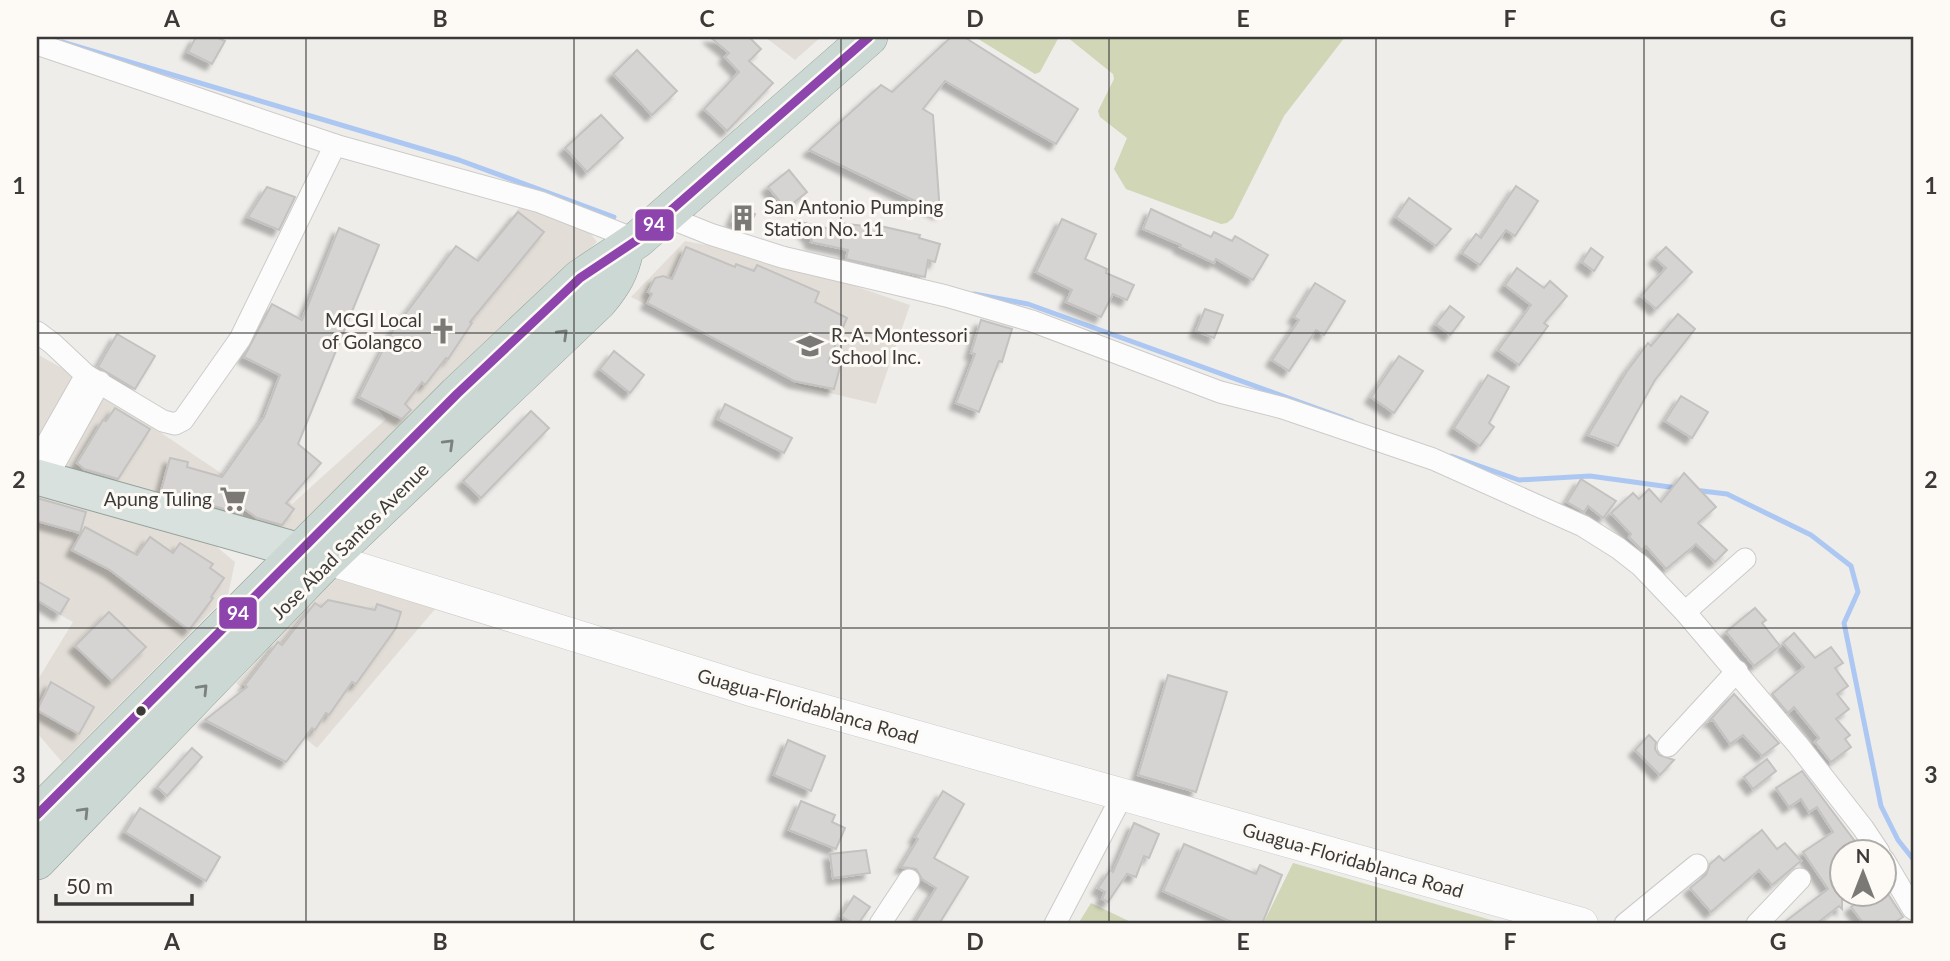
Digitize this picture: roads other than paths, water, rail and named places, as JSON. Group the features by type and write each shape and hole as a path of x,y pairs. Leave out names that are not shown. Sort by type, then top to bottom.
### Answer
{"highway":[{"name":"Jose Abad Santos Avenue","path":"37,861 314,555 350,503 457,394 570,287 665,216 869,37"},
{"name":"Jose Abad Santos Avenue","path":"37,815 188,661 314,555"}],"main road":[{"name":"Guagua-Floridablanca Road","path":"40,472 751,691 1582,924"}],"street":[{"path":"37,44 335,145 530,199 631,244"},
{"path":"37,332 93,379 163,421 174,424 183,420 240,339 335,145"},
{"path":"665,216 710,234 782,257 946,296 1032,321 1220,392 1283,408 1433,459 1583,526 1641,566 1685,611 1737,671 1869,838"},
{"path":"40,472 93,379"},
{"path":"1685,611 1745,559"},
{"path":"1668,746 1737,671"},
{"path":"1055,924 1122,796"},
{"path":"1625,924 1697,865"},
{"path":"1757,924 1800,879"},
{"path":"880,924 909,880"},
{"path":"1898,884 1913,909"}],"waterway":[{"path":"62,42 459,160 614,217"},
{"path":"974,294 1028,304 1352,421"},
{"path":"1451,456 1519,480 1590,476 1677,488"},
{"path":"1694,490 1727,494 1811,535 1851,566 1858,592 1844,623 1881,806 1898,840 1913,859"}],"place":[{"name":"San Antonio Pumping Station No. 11","path":"743,218"},
{"name":"MCGI Local of Golangco","path":"443,331"},
{"name":"R. A. Montessori School Inc.","path":"810,346"},
{"name":"Apung Tuling","path":"233,499"}]}
